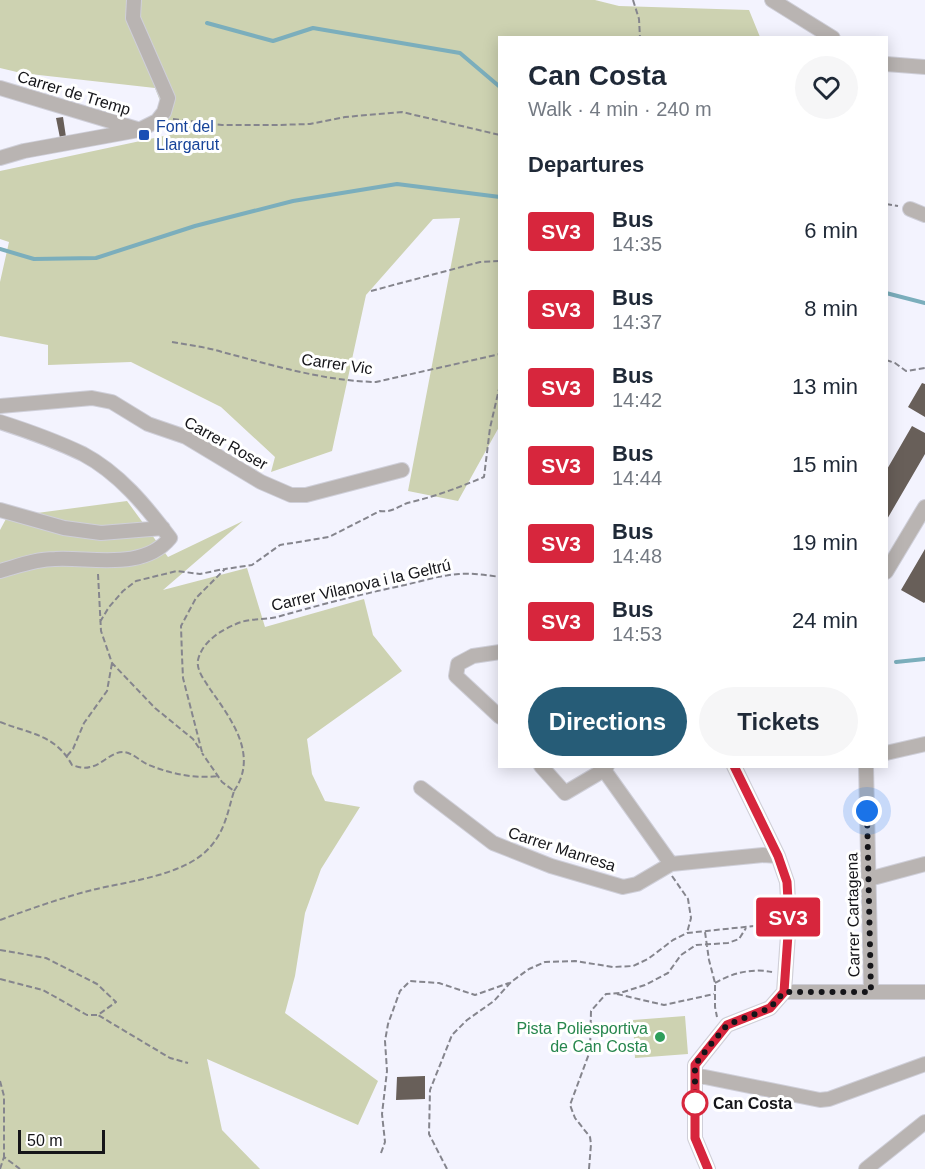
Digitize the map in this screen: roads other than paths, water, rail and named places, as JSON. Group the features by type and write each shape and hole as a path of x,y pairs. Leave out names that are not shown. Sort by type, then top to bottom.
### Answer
{"street":[{"path":"0,158 24,151 139,130 157,121 168,98 133,18 134,0"},
{"path":"772,0 830,36"},
{"path":"888,64 925,67"},
{"name":"Carrer de Tremp","path":"0,88 139,130"},
{"path":"910,208 925,216"},
{"name":"Carrer Roser","path":"0,406 92,398 112,402 148,424 186,436 261,483 291,495 306,495 402,470"},
{"path":"4,416 85,455 113,475 147,507 166,533"},
{"path":"888,569 925,507"},
{"path":"0,510 64,528 101,532 166,533"},
{"path":"0,571 41,560 97,561 144,556 162,547 166,533"},
{"path":"498,652 473,656 458,664 456,676 498,715"},
{"path":"888,753 925,744"},
{"path":"542,768 565,793 605,768 671,864"},
{"path":"708,1169 695,1138 695,1065 727,1025 770,1008 784,985 789,920 787,882 778,856 735,768"},
{"name":"Carrer Cartagena","path":"866,768 871,992"},
{"name":"Carrer Manresa","path":"421,788 493,843 551,866 622,887 637,884 671,864 763,855 778,856"},
{"path":"869,879 925,864"},
{"path":"784,985 871,992 925,992"},
{"path":"696,1075 820,1100 829,1099 925,1064"},
{"path":"866,1169 925,1122"}],"waterway":[{"path":"207,23 273,41 313,28 460,53 498,85"},
{"path":"0,249 34,259 96,258 195,226 293,201 397,184 498,197"},
{"path":"888,294 925,303"},
{"path":"896,662 925,659"}],"place":[{"name":"Font del Llargarut","path":"144,135"},
{"name":"Pista Poliesportiva de Can Costa","path":"660,1037"},
{"name":"Can Costa","path":"695,1103"}]}
